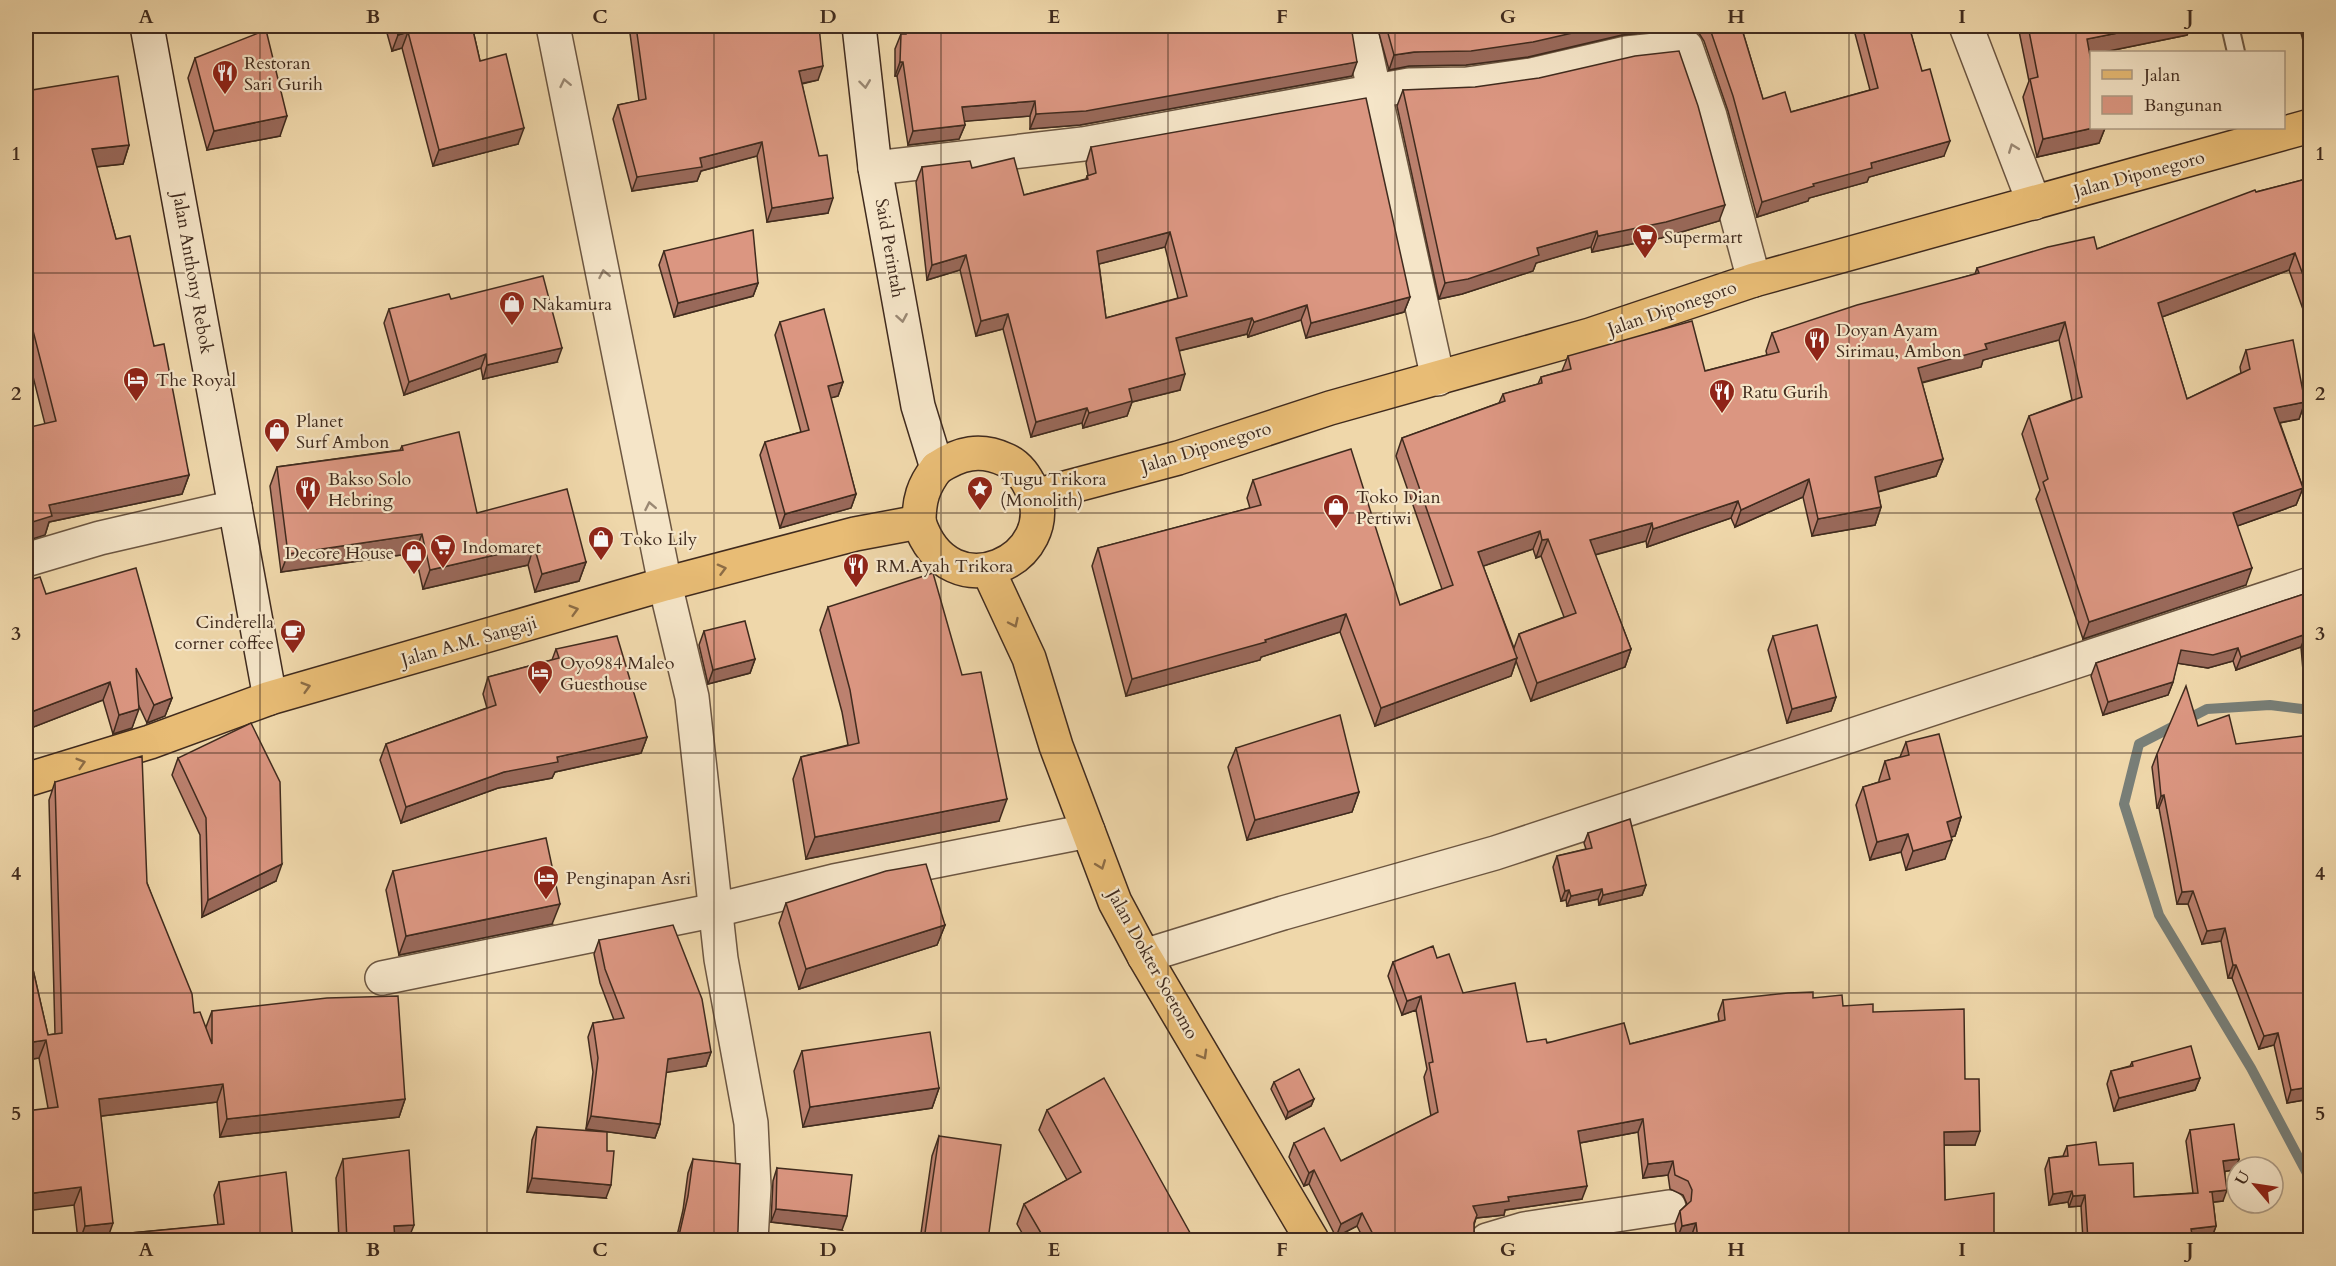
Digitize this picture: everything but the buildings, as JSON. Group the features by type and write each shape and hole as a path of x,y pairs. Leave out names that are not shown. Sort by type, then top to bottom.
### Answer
{"main road":[{"name":"Jalan Diponegoro","path":"1035,496 1178,458 1330,408 1590,336 1754,280 2034,203 2254,135 2310,126"},
{"path":"974,452 994,454 1013,463 1027,478 1035,496 1037,517 1031,537 1021,552 1006,564 988,570 969,571 951,566 936,555 925,540 919,522 919,503 925,484 937,468 954,457 974,452"},
{"name":"Jalan A.M. Sangaji","path":"26,780 150,742 270,698 665,584 855,534 919,522"},
{"name":"Jalan Dokter Soetomo","path":"988,570 1029,658 1056,746 1115,902 1144,956 1312,1240"}],"street":[{"name":"Jalan Anthony Rebok","path":"147,26 270,698"},
{"path":"553,26 665,584 692,697 721,959 751,1123 754,1187 751,1240"},
{"name":"Said Perintah","path":"859,26 875,168 918,406 937,468"},
{"path":"1359,26 1438,379"},
{"path":"1966,26 2034,203"},
{"path":"875,168 1083,144 1409,85 1467,84 1496,80 1626,53 1683,36 1710,116 1754,280"},
{"path":"26,560 100,538 235,507"},
{"path":"1144,956 1283,913 1495,853 2310,584"},
{"path":"382,978 716,910 834,881 1088,831"},
{"path":"1487,1240 1524,1229 1669,1207"}],"lane":[{"path":"2230,26 2236,51"}],"waterway":[{"path":"2310,710 2270,705 2207,709 2139,744 2124,804 2159,915 2251,1068 2310,1179"}],"place":[{"name":"Restoran Sari Gurih","path":"225,96"},
{"name":"Supermart","path":"1645,260"},
{"name":"Nakamura","path":"512,327"},
{"name":"Doyan Ayam Sirimau, Ambon","path":"1817,363"},
{"name":"The Royal","path":"136,403"},
{"name":"Ratu Gurih","path":"1722,415"},
{"name":"Planet Surf Ambon","path":"277,454"},
{"name":"Bakso Solo Hebring","path":"308,512"},
{"name":"Tugu Trikora (Monolith)","path":"980,512"},
{"name":"Toko Dian Pertiwi","path":"1336,530"},
{"name":"Toko Lily","path":"601,562"},
{"name":"Indomaret","path":"443,570"},
{"name":"Decore House","path":"414,576"},
{"name":"RM.Ayah Trikora","path":"856,589"},
{"name":"Cinderella corner coffee","path":"293,655"},
{"name":"Oyo984 Maleo Guesthouse","path":"540,696"},
{"name":"Penginapan Asri","path":"546,901"}]}
